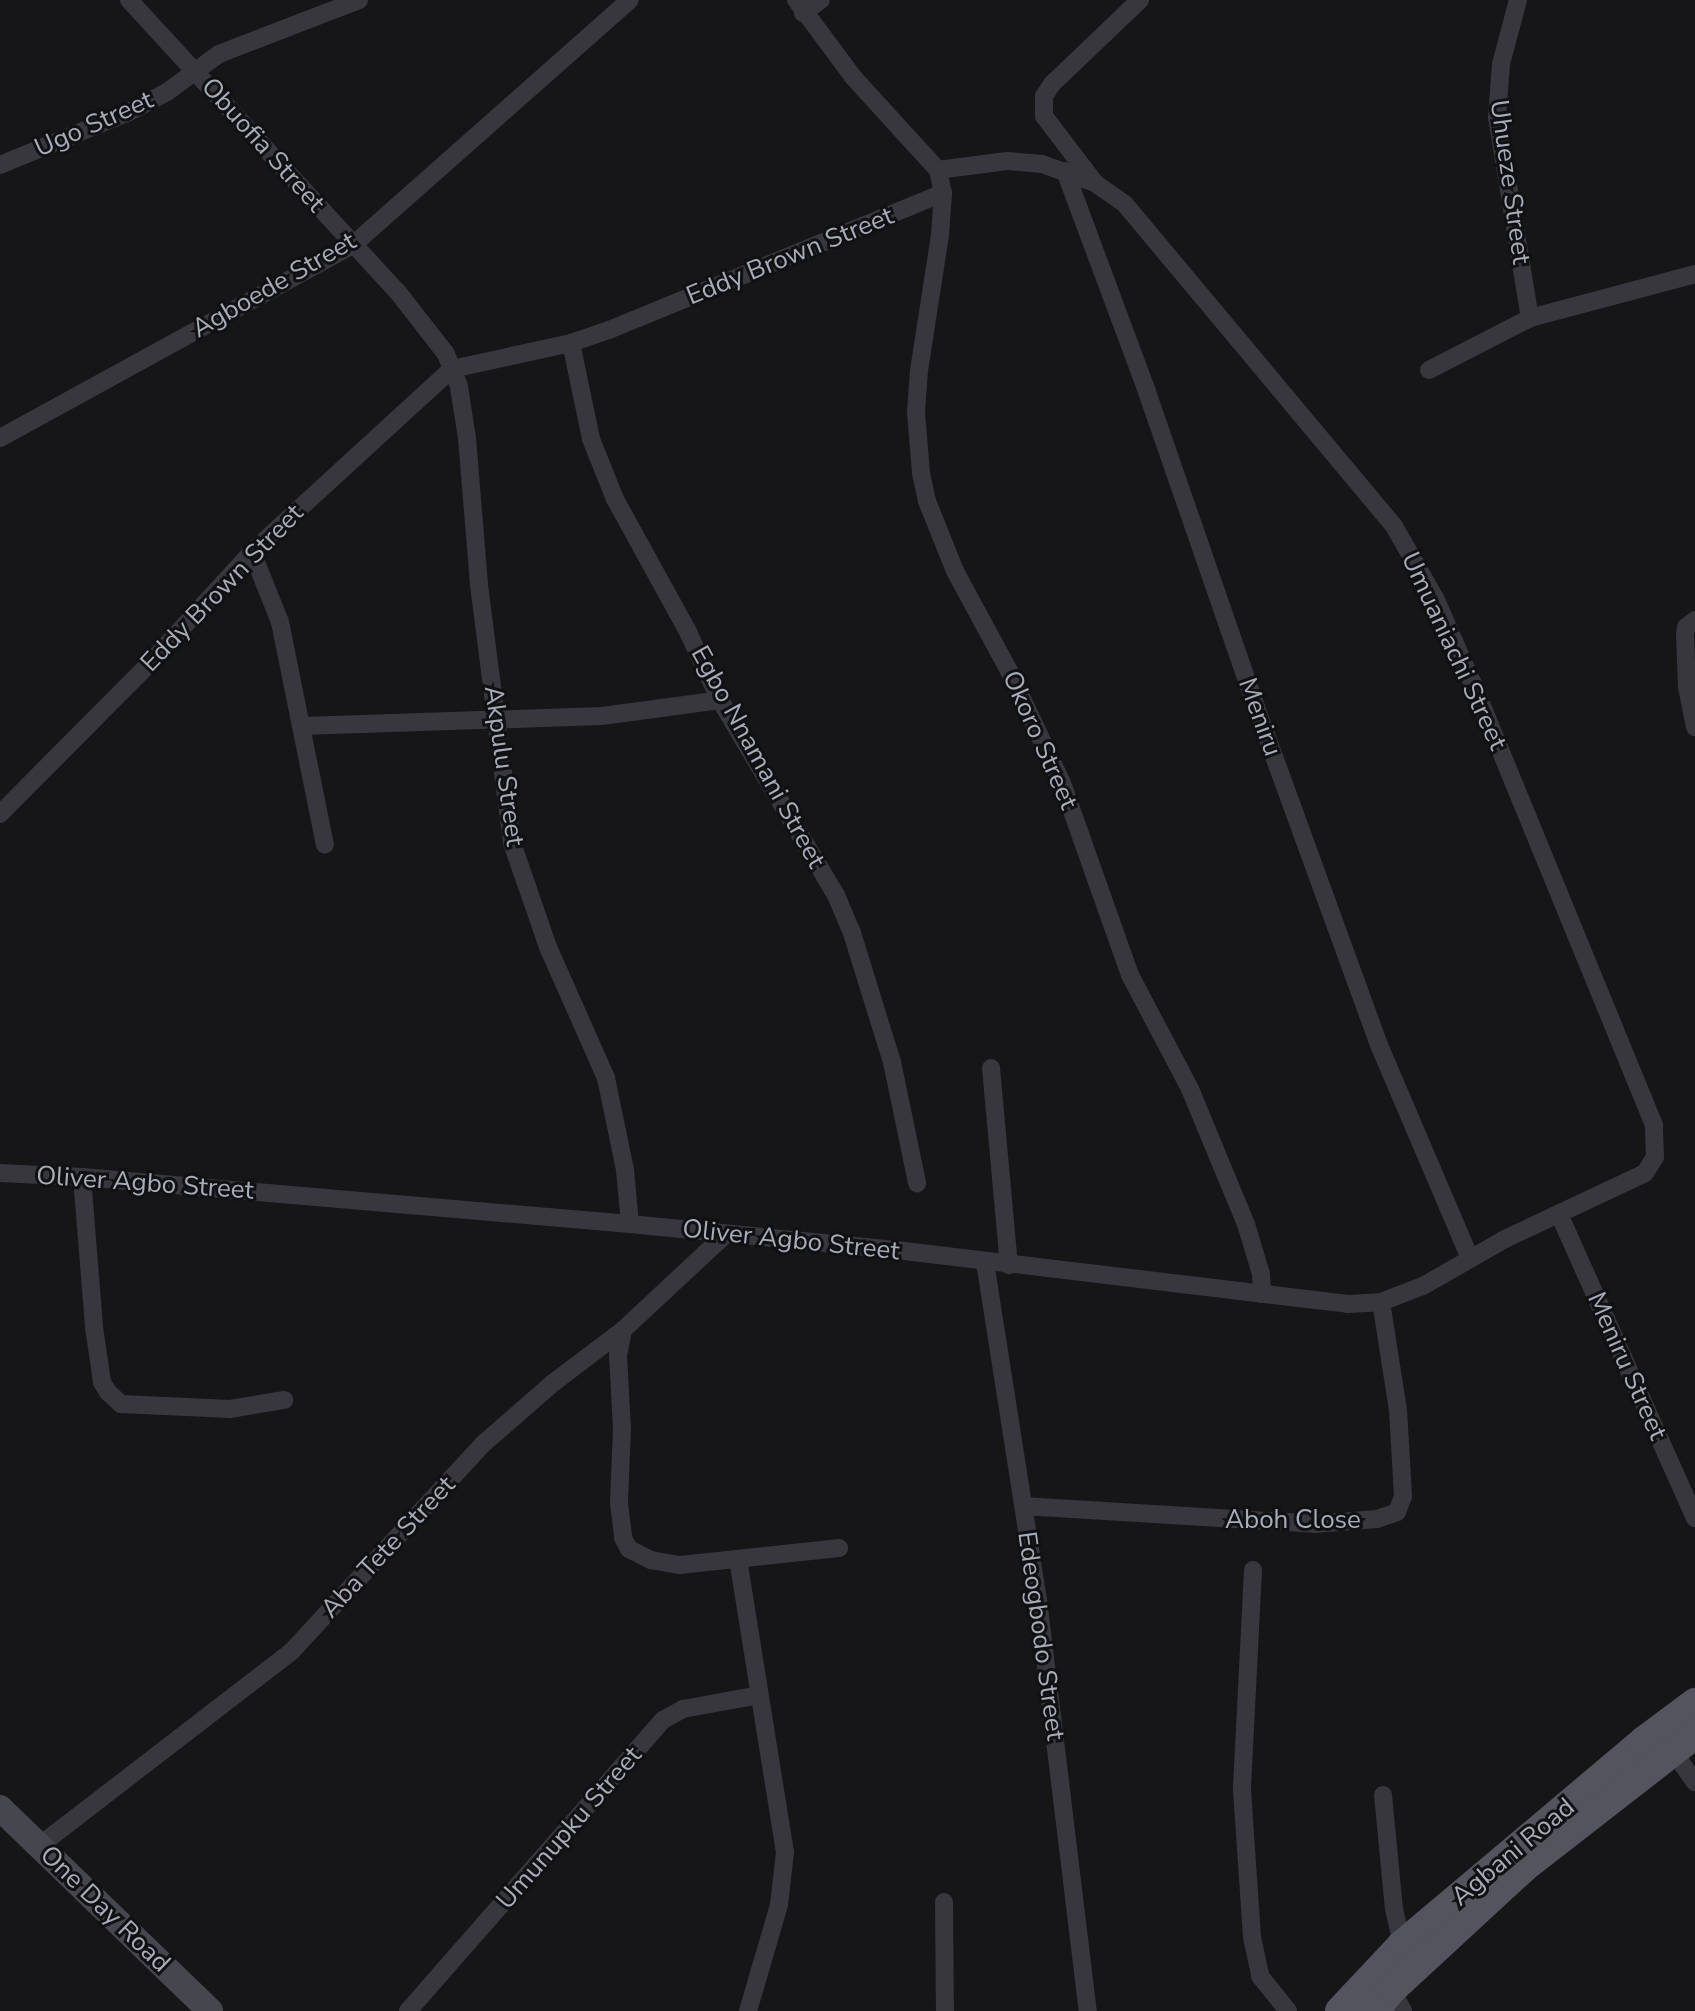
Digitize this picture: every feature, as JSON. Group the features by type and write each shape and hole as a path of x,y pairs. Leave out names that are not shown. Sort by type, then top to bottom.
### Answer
{"main road":[{"name":"Agbani Road","path":"1340,2011 1402,1945 1644,1741 1695,1703"},
{"name":"Agbani Road","path":"1389,2004 1523,1868 1684,1743"},
{"name":"One Day Road","path":"0,1808 210,2011"}],"street":[{"name":"Obuofia Street","path":"129,0 429,328 452,369"},
{"name":"Ugo Street","path":"0,165 129,112 167,92 194,69 219,54 359,0"},
{"name":"Agboede Street","path":"0,438 354,244 630,0"},
{"path":"821,0 800,7 854,78 938,170"},
{"path":"1095,183 1044,116 1044,96 1140,0"},
{"name":"Uhueze Street","path":"1518,0 1501,64 1497,117 1530,318"},
{"name":"Umuaniachi Street","path":"938,170 1007,161 1042,164 1095,183 1125,204 1369,494 1414,556 1436,600 1654,1125 1655,1157 1645,1173 1559,1214"},
{"name":"Okoro Street","path":"938,170 943,193 916,412 921,473 927,501 955,571 1009,671 1062,783 1140,1000 1190,1089 1246,1224 1261,1274 1262,1294"},
{"name":"Meniru","path":"1065,171 1147,392 1264,729 1379,1045 1470,1258"},
{"name":"Eddy Brown Street","path":"0,814 148,665 252,552 452,369 571,343 943,193"},
{"path":"1429,370 1530,318 1695,274"},
{"name":"Egbo Nnamani Street","path":"571,343 584,414 605,475 688,632 720,700 836,895 852,933 892,1062 917,1183"},
{"name":"Akpulu Street","path":"452,369 459,387 467,438 479,585 512,843 548,947 606,1078 624,1159 630,1224"},
{"path":"252,552 280,622 325,845"},
{"path":"1695,620 1686,627 1685,634 1687,687 1695,727"},
{"path":"302,726 602,716 720,700"},
{"path":"991,1068 1009,1265"},
{"name":"Oliver Agbo Street","path":"0,1173 82,1177 630,1224 1348,1304 1381,1302 1423,1286 1470,1258 1559,1214"},
{"path":"82,1177 94,1327 102,1382 108,1392 121,1404 230,1409 284,1400"},
{"name":"Meniru Street","path":"1559,1214 1695,1518"},
{"name":"Aba Tete Street","path":"39,1846 292,1651 483,1444 553,1383 623,1330 726,1234"},
{"name":"Edeogbodo Street","path":"985,1262 1038,1600 1088,2011"},
{"name":"Aboh Close","path":"1023,1506 1279,1523 1361,1521 1394,1514 1403,1496 1401,1458 1398,1410 1381,1302"},
{"path":"623,1330 618,1355 622,1428 618,1492 623,1538 629,1549 651,1560 680,1565 839,1548"},
{"path":"738,1559 785,1852 779,1905 748,2011"},
{"path":"1253,1570 1242,1790 1252,1937 1260,1976 1288,2011"},
{"name":"Umunupku Street","path":"408,2011 663,1720 683,1709 759,1695"},
{"path":"1684,1743 1695,1782"},
{"path":"1383,1795 1394,1909 1402,1945"},
{"path":"944,1902 945,2011"}]}
